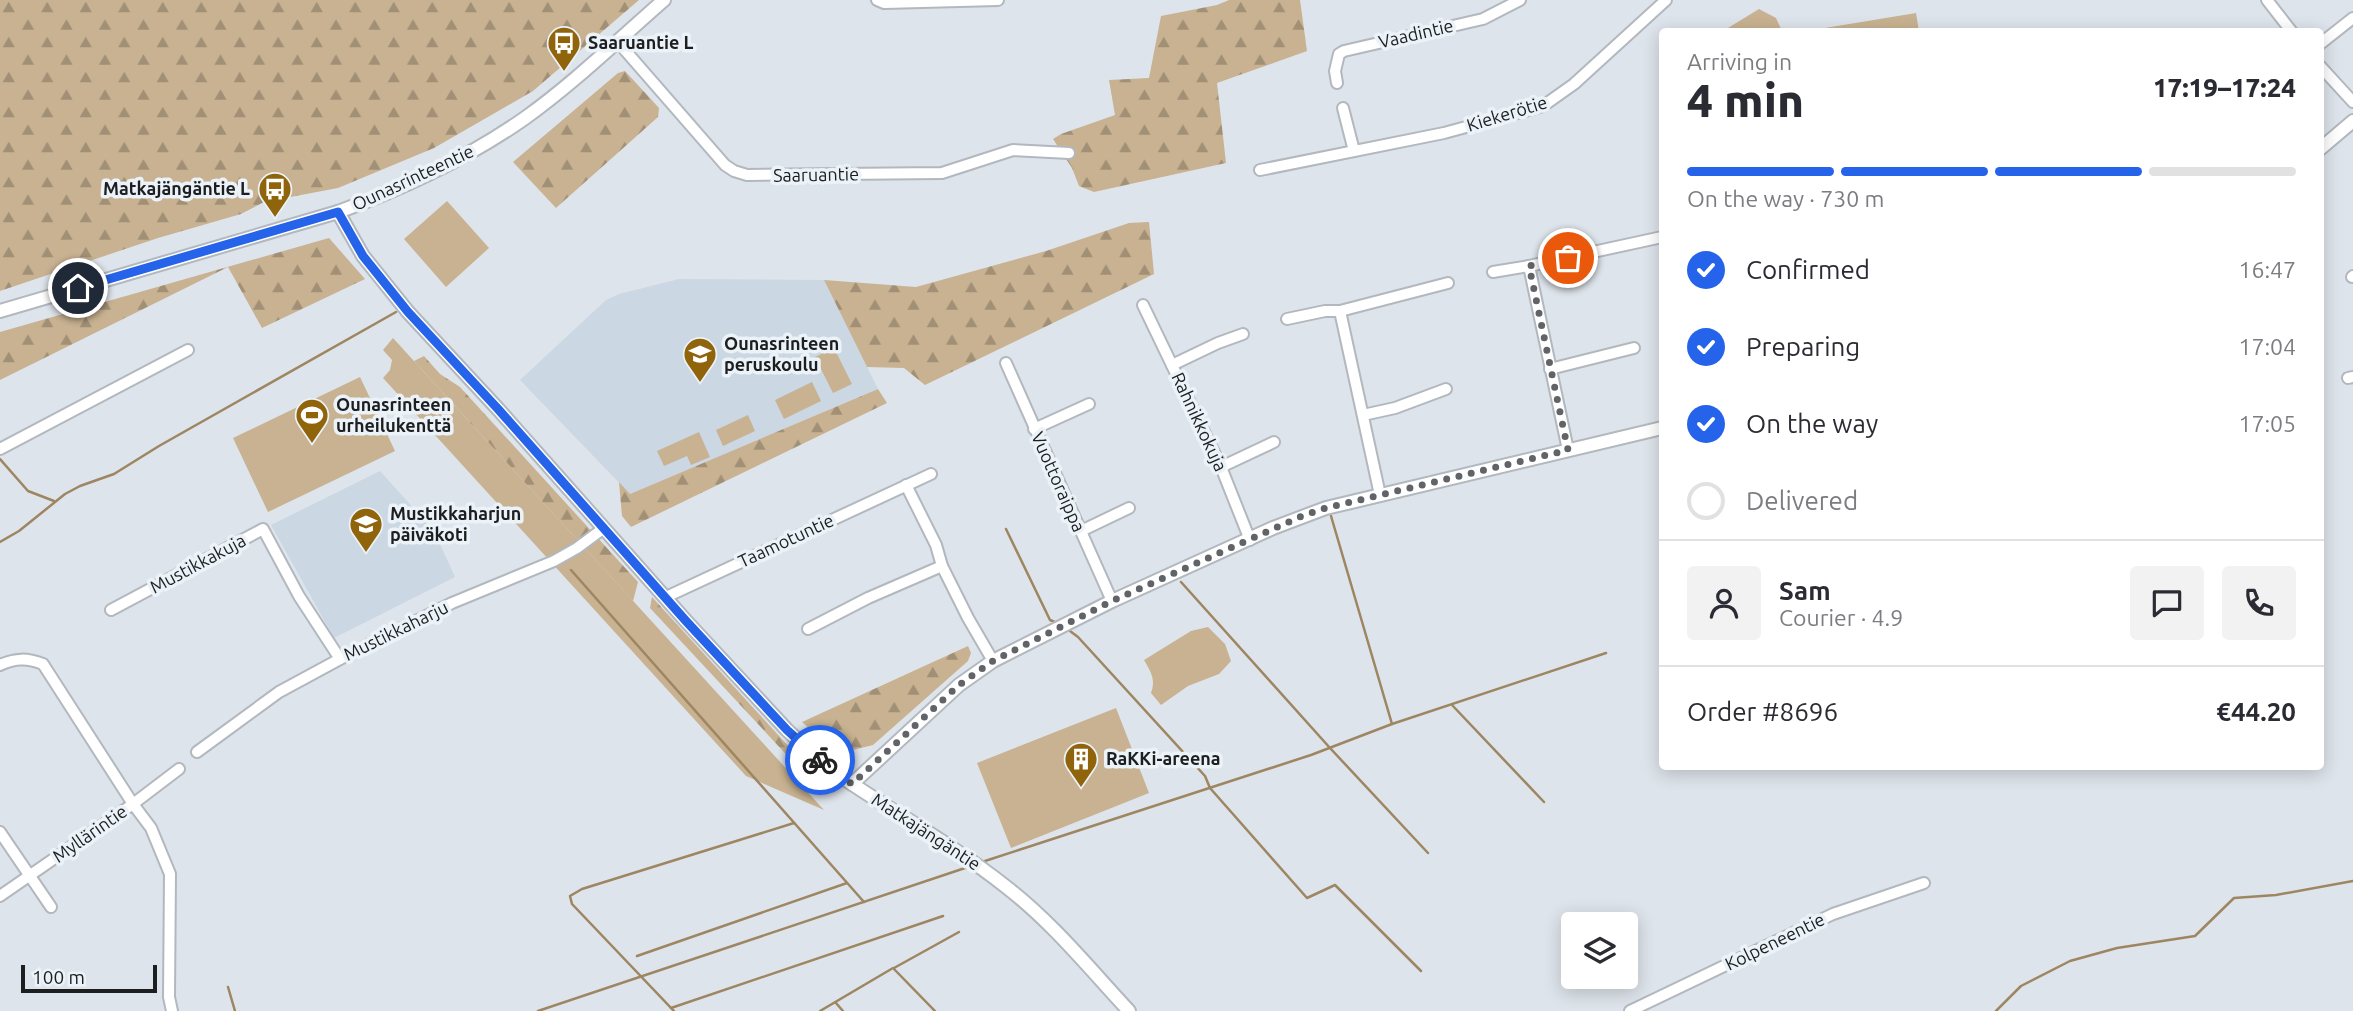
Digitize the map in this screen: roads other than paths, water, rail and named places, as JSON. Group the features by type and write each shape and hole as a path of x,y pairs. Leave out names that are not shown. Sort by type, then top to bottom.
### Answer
{"street":[{"name":"Ounasrinteentie","path":"0,311 338,212 416,180 503,133 554,96 664,0"},
{"path":"877,0 884,3 998,0"},
{"name":"Vaadintie","path":"1337,83 1336,62 1339,54 1344,51 1483,19 1520,0"},
{"name":"Kiekerötie","path":"1261,170 1444,133 1543,106 1574,84 1666,0"},
{"path":"2267,0 2289,28"},
{"path":"2324,41 2353,19"},
{"name":"Saaruantie","path":"617,41 725,165 747,175 942,173 1013,150 1069,153"},
{"path":"2324,70 2353,102"},
{"path":"1343,108 1354,151"},
{"path":"2324,146 2353,121"},
{"name":"Matkajängäntie","path":"338,212 363,256 408,312 787,730 817,758 852,784 975,863 1007,887 1051,925 1129,1011"},
{"path":"1493,272 1659,238"},
{"path":"1529,266 1568,450"},
{"path":"1287,319 1325,311 1340,311 1448,283"},
{"name":"Rahnikkokuja","path":"1143,305 1221,467 1250,540"},
{"path":"1340,311 1380,495"},
{"path":"1172,365 1243,334"},
{"path":"1550,369 1634,348"},
{"path":"0,449 188,350"},
{"name":"Vuottoraippa","path":"1006,363 1112,601"},
{"path":"1363,415 1395,408 1446,389"},
{"path":"1034,429 1089,404"},
{"path":"852,784 959,685 993,661 1112,601 1250,540 1314,512 1659,429"},
{"path":"1221,467 1274,442"},
{"name":"Taamotuntie","path":"666,597 931,474"},
{"path":"906,485 936,545 942,566 993,661"},
{"path":"1081,531 1129,508"},
{"name":"Mustikkaharju","path":"197,752 279,692 452,603 554,561 604,528"},
{"name":"Mustikkakuja","path":"111,610 263,529 299,596 340,659"},
{"path":"808,629 868,598 942,566"},
{"path":"0,665 13,659 43,664 151,828 170,874 169,997 172,1011"},
{"name":"Myllärintie","path":"0,896 179,769"},
{"path":"0,832 51,907"},
{"name":"Kolpeneentie","path":"1630,1011 1833,914 1924,883"}],"waterway":[{"path":"0,542 19,531 65,494 114,474 396,312"},
{"path":"0,459 28,491 54,501"},
{"path":"1331,516 1392,724"},
{"path":"1006,529 1050,620 1057,623"},
{"path":"571,570 864,902"},
{"path":"1181,582 1428,853"},
{"path":"1066,628 1078,637 1205,776 1210,788 1307,898 1335,885 1421,971"},
{"path":"985,861 1311,755 1392,724 1606,653"},
{"path":"1452,705 1544,802"},
{"path":"674,1011 572,904 570,896 582,889 794,823"},
{"path":"538,1011 971,866"},
{"path":"1996,1011 2021,986 2070,961 2117,948 2195,936 2234,898 2276,895 2353,881"},
{"path":"637,956 847,883"},
{"path":"671,1008 943,916"},
{"path":"894,968 959,932"},
{"path":"820,1011 893,968 935,1011"},
{"path":"228,987 235,1011"},
{"path":"836,1003 843,1011"}],"place":[{"name":"Saaruantie L","path":"564,73"},
{"name":"Matkajängäntie L","path":"275,219"},
{"name":"Ounasrinteen peruskoulu","path":"700,384"},
{"name":"Ounasrinteen urheilukenttä","path":"312,445"},
{"name":"Mustikkaharjun päiväkoti","path":"366,554"},
{"name":"RaKKi-areena","path":"1081,789"}]}
